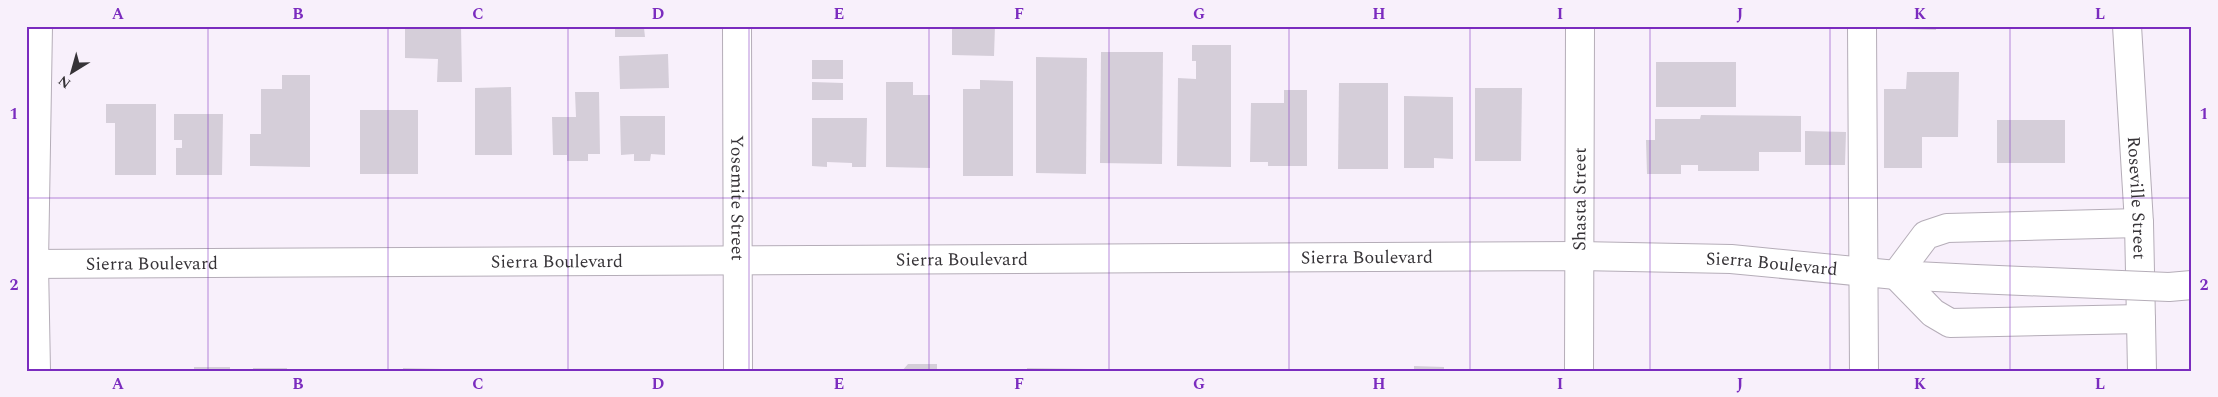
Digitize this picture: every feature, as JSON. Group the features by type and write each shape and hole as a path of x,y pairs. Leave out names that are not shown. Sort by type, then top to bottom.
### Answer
{"street":[{"path":"36,371 30,264 38,26"},
{"name":"Yosemite Street","path":"737,26 738,371"},
{"name":"Shasta Street","path":"1579,371 1580,26"},
{"path":"1862,26 1864,371"},
{"name":"Roseville Street","path":"2127,26 2139,223 2142,371"},
{"path":"2139,223 1947,228 1926,235 1896,275 1933,313 1950,323 2141,319"},
{"name":"Sierra Boulevard","path":"30,264 1579,256 1731,259 1896,275 2170,287 2192,286"}],"building":[{"path":"405,26 461,26 462,82 437,82 438,59 405,58"},
{"path":"615,26 656,26 656,28 644,28 645,37 615,37"},
{"path":"952,26 995,26 994,56 952,55"},
{"path":"1905,26 1936,26 1936,30 1905,29"},
{"path":"1192,45 1231,45 1231,167 1177,166 1178,78 1196,79 1196,61 1192,61"},
{"path":"1101,52 1163,52 1162,164 1100,163"},
{"path":"668,54 669,88 620,89 619,56"},
{"path":"1036,57 1087,58 1086,174 1036,173"},
{"path":"812,60 843,60 843,79 812,79"},
{"path":"1656,62 1736,62 1736,107 1656,107"},
{"path":"1907,72 1959,72 1958,137 1922,137 1922,168 1884,168 1884,89 1906,89"},
{"path":"282,75 310,75 310,167 250,166 250,134 261,134 261,89 282,89"},
{"path":"980,80 1013,81 1013,176 963,176 963,89 980,89"},
{"path":"812,82 843,83 843,100 812,100"},
{"path":"886,82 913,82 913,95 930,95 930,168 886,167"},
{"path":"1339,83 1388,83 1388,169 1338,169"},
{"path":"511,87 512,155 475,155 475,88"},
{"path":"1475,88 1522,88 1521,161 1475,161"},
{"path":"1284,90 1307,90 1307,166 1268,166 1268,162 1250,162 1251,103 1284,103"},
{"path":"575,92 599,92 600,154 588,154 588,161 567,161 567,155 553,155 552,117 576,117"},
{"path":"1404,96 1453,97 1453,159 1434,158 1434,168 1404,168"},
{"path":"106,104 156,104 156,175 115,175 115,123 106,123"},
{"path":"360,110 418,110 418,174 360,174"},
{"path":"174,114 223,114 222,175 176,175 176,148 182,148 182,140 174,140"},
{"path":"1701,115 1801,116 1801,152 1759,152 1759,171 1698,171 1698,165 1681,165 1681,174 1647,174 1646,140 1655,140 1655,119 1700,119"},
{"path":"620,116 665,116 665,155 651,154 650,161 634,161 634,154 621,155"},
{"path":"812,118 867,118 866,167 852,167 852,163 827,162 827,167 812,166"},
{"path":"1997,120 2065,120 2065,163 1997,163"},
{"path":"1805,131 1846,132 1845,165 1805,165"},
{"path":"908,364 937,364 937,371 902,371"},
{"path":"1414,366 1444,367 1444,371 1414,371"},
{"path":"194,367 230,367 230,371 194,371"},
{"path":"253,368 287,368 287,371 253,371"},
{"path":"403,368 443,369 443,371 403,371"},
{"path":"1027,368 1088,369 1088,371 1027,371"}]}
